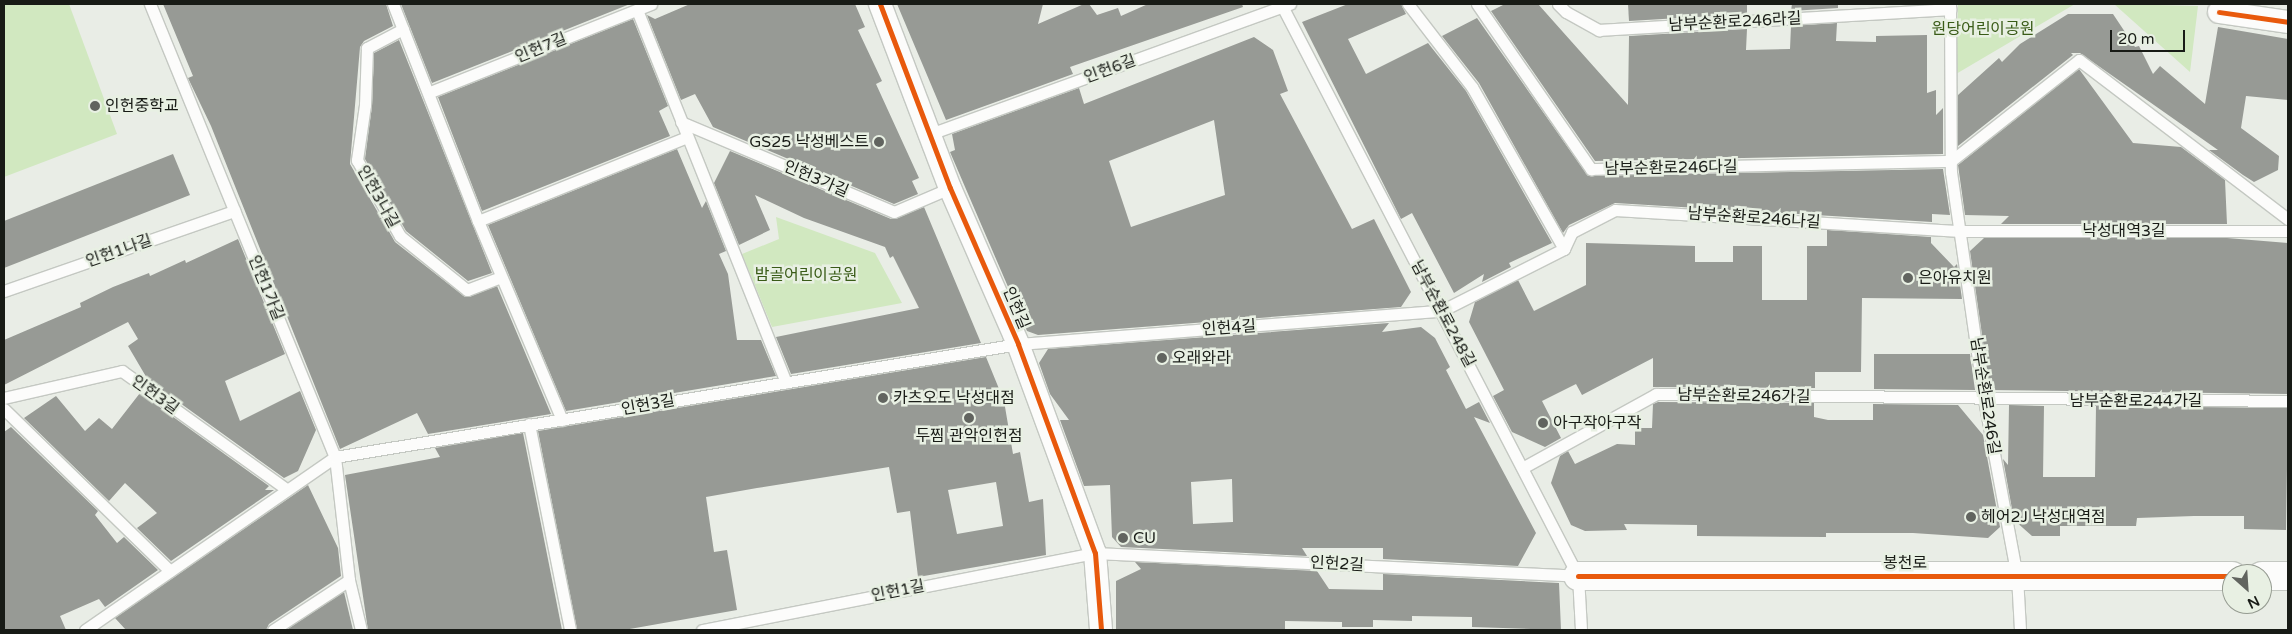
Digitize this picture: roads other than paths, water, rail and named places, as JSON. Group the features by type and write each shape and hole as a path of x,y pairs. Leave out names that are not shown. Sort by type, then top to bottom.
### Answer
{"street":[{"name":"인헌길","path":"880,4 950,188 1018,344 1095,553 1101,630"},
{"path":"2220,12 2288,22"},
{"name":"봉천로","path":"1578,576 2222,576"},
{"path":"2272,576 2288,576"}],"lane":[{"name":"인헌1가길","path":"150,4 335,457 349,580 361,630"},
{"path":"393,4 430,92 478,221 562,420"},
{"name":"인헌7길","path":"430,92 651,4"},
{"path":"1408,4 1472,87 1564,249"},
{"name":"남부순환로246다길","path":"1477,4 1591,170 1951,161"},
{"name":"남부순환로246라길","path":"1558,4 1566,12 1599,30 1950,6"},
{"name":"인헌6길","path":"930,134 1285,5"},
{"name":"남부순환로248길","path":"1285,5 1441,311 1524,467 1578,576 1580,630"},
{"name":"남부순환로246길","path":"1950,6 1951,161 1984,400 2017,576 2020,630"},
{"path":"637,10 786,382"},
{"name":"인헌3나길","path":"403,29 367,48 365,105 357,160 400,236 467,290 501,277"},
{"path":"1951,161 2078,60 2288,219"},
{"name":"인헌3가길","path":"681,122 894,212 950,188"},
{"path":"478,221 687,137"},
{"name":"남부순환로246나길","path":"1441,311 1564,249 1572,232 1615,210 1960,232"},
{"name":"인헌1나길","path":"4,291 234,211"},
{"name":"낙성대역3길","path":"1960,232 2288,231"},
{"name":"인헌4길","path":"1018,344 1441,311"},
{"name":"인헌3길","path":"85,630 286,489 335,457 1018,344"},
{"name":"인헌3길","path":"4,398 122,371 286,489"},
{"name":"남부순환로246가길","path":"1524,467 1656,394 1984,400"},
{"name":"남부순환로244가길","path":"1984,400 2288,402"},
{"path":"4,409 170,571"},
{"path":"529,424 570,630"},
{"name":"인헌2길","path":"1095,553 1578,576"},
{"name":"인헌1길","path":"702,630 1095,553"},
{"path":"273,630 349,580"}],"place":[{"name":"인헌중학교","path":"95,106"},
{"name":"GS25 낙성베스트","path":"879,142"},
{"name":"은아유치원","path":"1908,278"},
{"name":"오래와라","path":"1162,358"},
{"name":"카츠오도 낙성대점","path":"883,398"},
{"name":"두찜 관악인헌점","path":"969,418"},
{"name":"아구작아구작","path":"1543,423"},
{"name":"헤어2J 낙성대역점","path":"1971,517"},
{"name":"CU","path":"1123,538"}],"park label":[{"name":"원당어린이공원","path":"1983,29"},
{"name":"밤골어린이공원","path":"806,275"}]}
